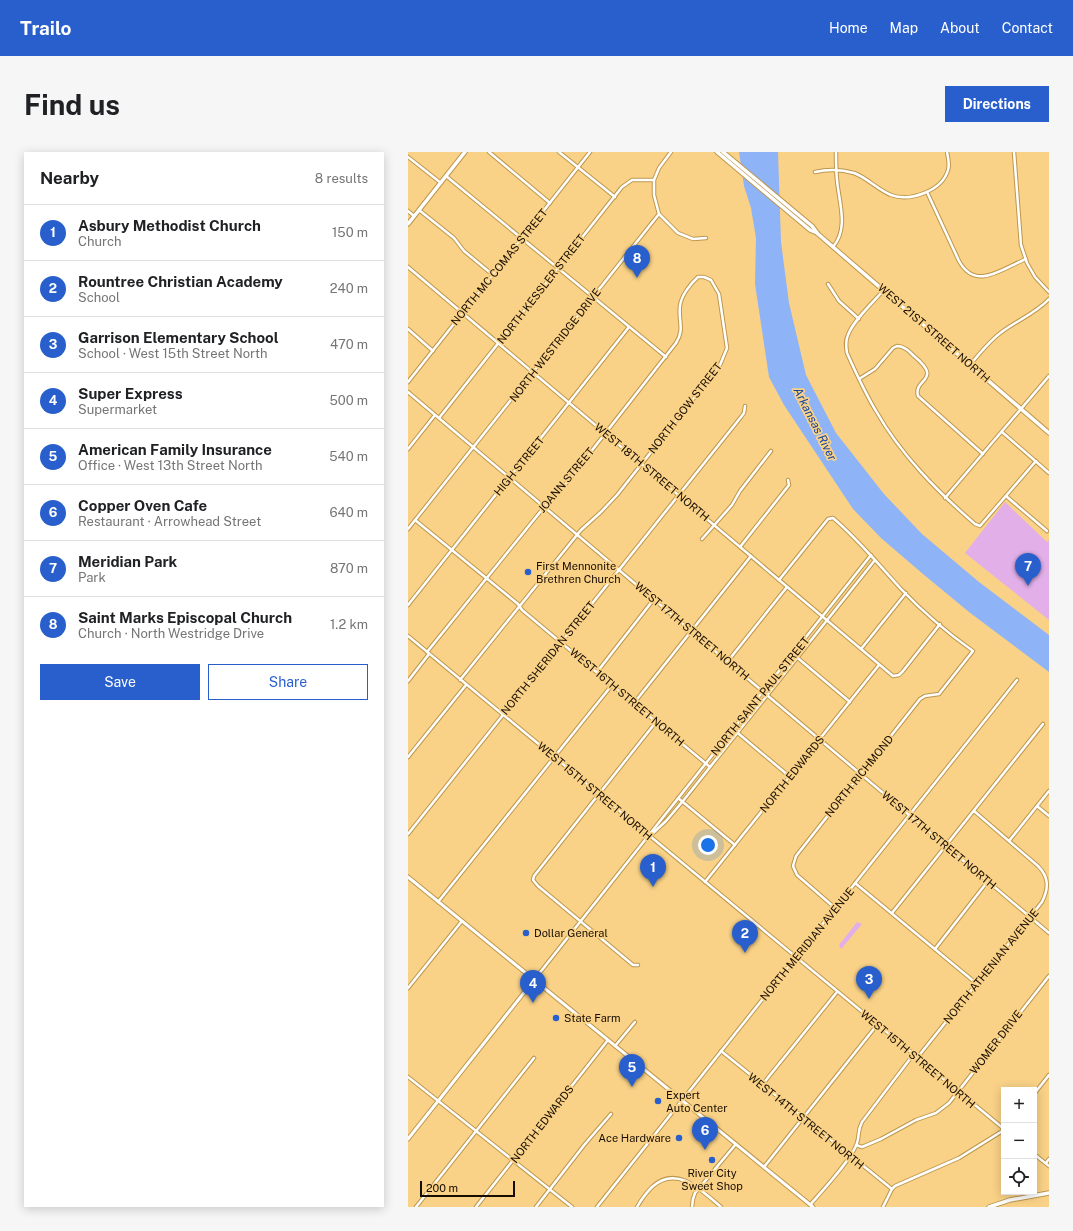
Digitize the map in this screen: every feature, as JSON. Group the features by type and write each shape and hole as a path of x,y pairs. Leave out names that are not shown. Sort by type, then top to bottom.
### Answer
{"main road":[{"path":"408,224 465,152"},
{"name":"WEST 21ST STREET NORTH","path":"717,152 810,230 818,234"},
{"name":"WEST 21ST STREET NORTH","path":"723,152 788,205 812,226 818,234 1049,433"},
{"path":"989,1207 1010,1200 1049,1193"}],"street":[{"path":"490,152 550,203"},
{"path":"559,152 615,196"},
{"name":"NORTH MC COMAS STREET","path":"408,382 590,152"},
{"path":"671,152 659,168 654,180 654,195 659,214 678,233 693,240 706,238"},
{"path":"833,247 838,241 842,231 842,206 837,182 836,152"},
{"path":"815,172 828,168 855,174 891,195 905,197 915,196 927,192 944,178 947,172 949,160 947,152"},
{"path":"1014,152 1021,245 1035,277 1049,292"},
{"path":"408,157 441,183"},
{"path":"446,176 666,357"},
{"name":"NORTH KESSLER STREET","path":"439,418 615,196 627,183 632,180 654,180"},
{"path":"927,192 962,267 967,271 978,277 987,277 1026,259"},
{"path":"419,210 454,238 464,251 493,275"},
{"path":"408,211 414,216"},
{"name":"NORTH WESTRIDGE DRIVE","path":"408,529 659,214"},
{"name":"WEST 18TH STREET NORTH","path":"408,267 893,676 896,676 903,671 940,624"},
{"name":"JOANN STREET","path":"408,681 486,578 544,506 564,486 676,344 681,332 680,305 685,293 698,277 708,278 715,285"},
{"path":"828,284 839,301 859,319"},
{"name":"NORTH GOW STREET","path":"460,680 577,534 590,520 601,512 642,464 720,365 727,348 722,306 715,285"},
{"path":"884,290 848,334 846,346 847,353 876,412 916,467 945,498 975,524 980,526 1036,461"},
{"path":"970,365 994,337 1038,309 1049,299"},
{"name":"HIGH STREET","path":"408,605 630,326"},
{"path":"408,330 433,350"},
{"path":"860,379 875,369 893,348 897,346 904,348 923,364 927,371 927,375 918,389 918,396 983,454"},
{"path":"945,498 1049,376"},
{"name":"WEST 17TH STREET NORTH","path":"408,392 1049,933"},
{"name":"NORTH SHERIDAN STREET","path":"408,834 744,413 745,406"},
{"path":"408,449 435,414"},
{"path":"1002,432 1049,473"},
{"path":"702,539 732,505 740,491 771,451"},
{"path":"740,547 789,485 788,480"},
{"path":"1006,496 1047,532"},
{"path":"779,580 830,517 833,518 871,555 906,593 940,624"},
{"name":"WEST 16TH STREET NORTH","path":"415,520 710,767"},
{"name":"NORTH SAINT PAUL STREET","path":"408,1139 871,555"},
{"path":"634,704 751,556"},
{"name":"NORTH SAINT PAUL STREET","path":"649,836 666,821 875,560"},
{"path":"728,662 787,587"},
{"path":"861,649 906,593"},
{"path":"597,672 654,599"},
{"name":"NORTH RICHMOND","path":"835,908 797,875 793,866 794,860 801,849 920,699 924,696 939,694 973,651 940,624"},
{"name":"WEST 15TH STREET NORTH","path":"408,636 1001,1128"},
{"path":"793,654 850,702"},
{"name":"NORTH EDWARDS","path":"705,882 880,665"},
{"name":"NORTH MERIDIAN AVENUE","path":"597,1207 1017,680"},
{"path":"408,757 466,685"},
{"path":"438,902 612,685"},
{"path":"638,966 633,965 552,898 535,883 534,876 656,722"},
{"path":"892,914 1043,724"},
{"path":"733,729 789,776"},
{"path":"1009,841 1049,791"},
{"path":"678,798 735,844"},
{"path":"1037,806 1049,816"},
{"name":"NORTH ATHENIAN AVENUE","path":"917,1058 1046,895 1047,883 1043,871 1023,852 974,811"},
{"path":"408,877 812,1206 850,1157 856,1145 858,1129 862,1122 914,1055"},
{"path":"934,949 988,881"},
{"path":"855,883 977,984"},
{"path":"408,988 462,921"},
{"name":"WOMER DRIVE","path":"856,1145 862,1147 881,1139 916,1120 936,1113 949,1103 1049,976"},
{"path":"762,1085 837,992"},
{"path":"615,1046 635,1022"},
{"path":"764,1167 877,1025"},
{"name":"NORTH EDWARDS","path":"476,1207 608,1040"},
{"name":"WEST 14TH STREET NORTH","path":"720,1051 850,1157 892,1189"},
{"path":"416,1207 534,1058"},
{"path":"1037,1090 1049,1075"},
{"path":"408,1077 572,1207"},
{"path":"536,1207 611,1114"},
{"path":"884,1207 892,1189 895,1186 959,1158 1001,1132"},
{"path":"692,1207 693,1199 699,1189 736,1144"},
{"path":"1037,1156 1049,1166"},
{"path":"1046,1164 1049,1159"},
{"path":"637,1207 652,1187 672,1178 686,1180 721,1207"}],"shaded area":[{"path":"1005,502 1047,542 1049,540 1049,620 965,553"},
{"path":"857,922 862,924 842,948 840,948 839,945"}],"water":[{"name":"Arkansas River","path":"739,152 778,152 781,242 789,303 806,375 836,433 884,494 922,534 979,582 1049,635 1049,672 969,612 881,538 853,509 784,405 769,377 755,284 756,238 751,208 744,186"}],"place":[{"name":"Saint Marks Episcopal Church","path":"637,278"},
{"name":"First Mennonite Brethren Church","path":"528,572"},
{"name":"Meridian Park","path":"1028,586"},
{"name":"Asbury Methodist Church","path":"653,887"},
{"name":"Dollar General","path":"526,933"},
{"name":"Rountree Christian Academy","path":"745,953"},
{"name":"Garrison Elementary School","path":"869,999"},
{"name":"Super Express","path":"533,1003"},
{"name":"State Farm","path":"556,1018"},
{"name":"American Family Insurance","path":"632,1087"},
{"name":"Expert Auto Center","path":"658,1101"},
{"name":"Ace Hardware","path":"679,1138"},
{"name":"Copper Oven Cafe","path":"705,1150"},
{"name":"River City Sweet Shop","path":"712,1160"}]}
